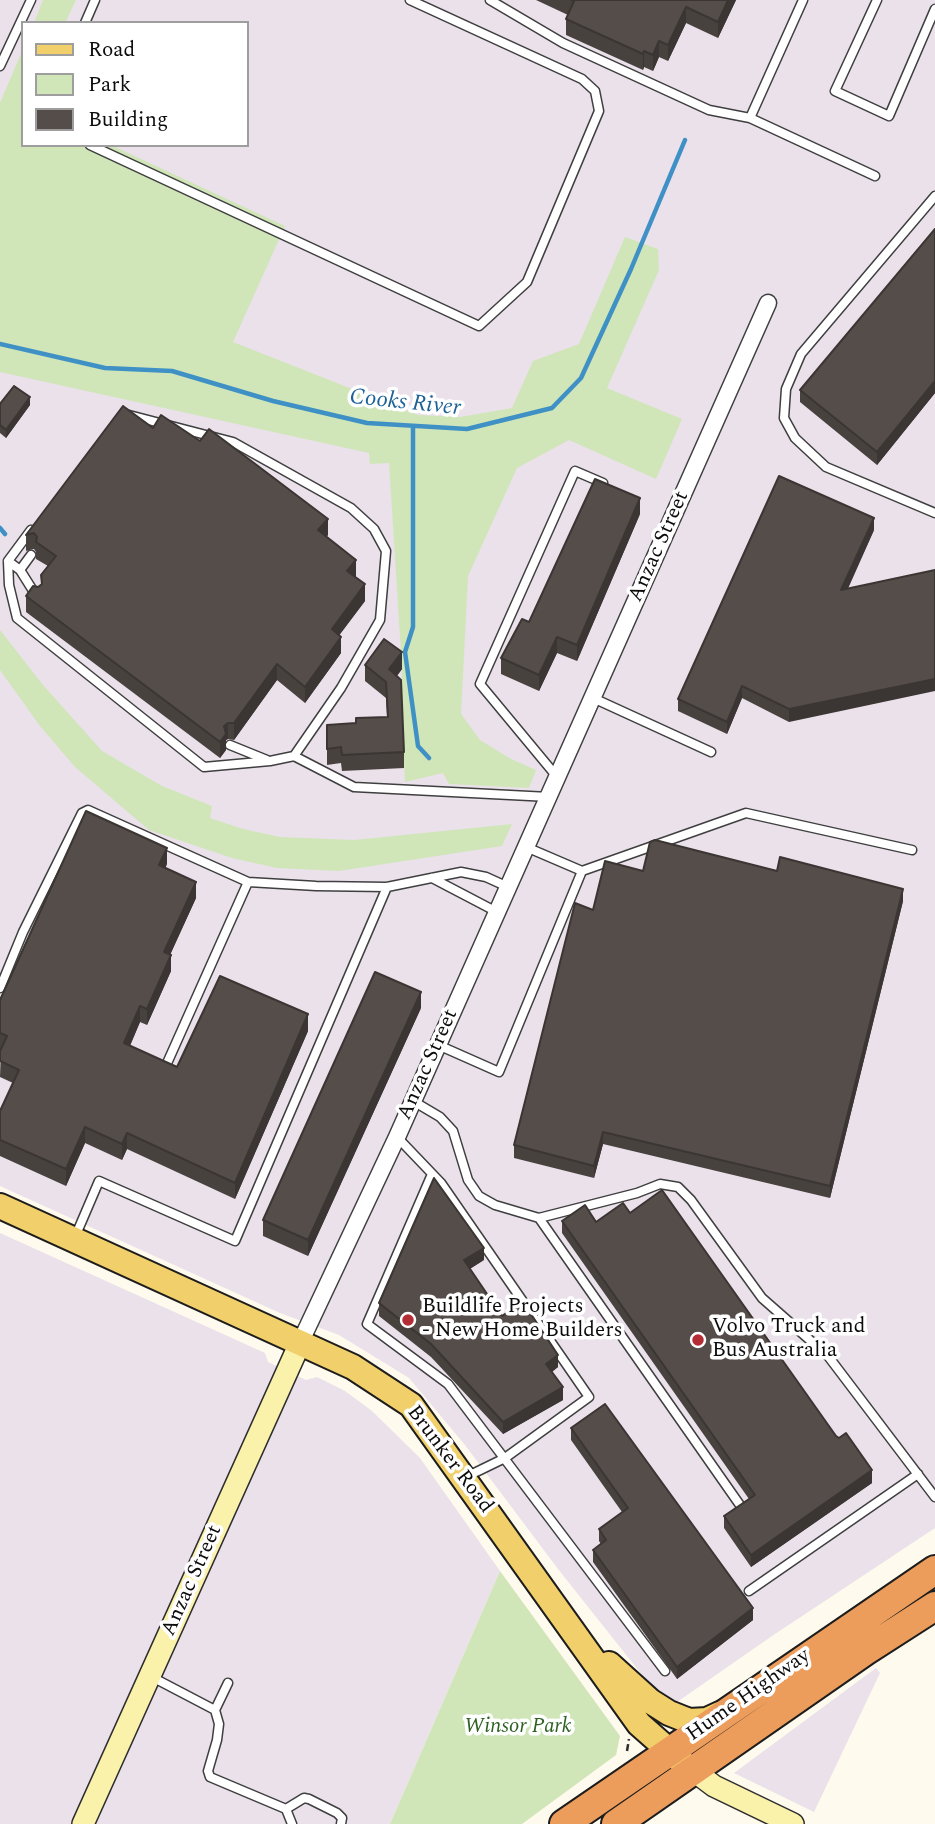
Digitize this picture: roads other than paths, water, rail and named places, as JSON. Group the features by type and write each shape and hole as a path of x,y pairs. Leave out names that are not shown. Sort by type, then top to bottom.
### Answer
{"highway":[{"name":"Hume Highway","path":"564,1824 935,1570"},
{"name":"Hume Highway","path":"616,1824 935,1606"}],"main road":[{"name":"Brunker Road","path":"0,1206 353,1367 411,1405 639,1724 694,1771"},
{"path":"570,1628 629,1683 669,1713 689,1721 707,1720 725,1712"}],"street":[{"name":"Anzac Street","path":"83,1824 300,1343 414,1101 768,303"},
{"path":"694,1771 714,1786 793,1824"}],"lane":[{"path":"21,21 31,0"},
{"path":"86,21 95,0"},
{"path":"94,147 479,326 527,282 599,111 595,91 582,79 410,0"},
{"path":"490,0 563,43 709,110 750,118 875,176"},
{"path":"750,118 803,0"},
{"path":"877,0 835,91 889,116 935,9"},
{"path":"0,66 21,21"},
{"path":"935,196 801,354 786,389 784,418 795,438 826,467 935,513"},
{"path":"40,519 8,561 9,585 17,618 204,767 270,761 294,755 341,688 380,620 386,580 386,551 374,529 351,508 233,442 121,413"},
{"path":"128,426 135,416"},
{"path":"558,778 480,684 575,471 617,489"},
{"path":"20,570 31,555"},
{"path":"8,561 20,570 37,597"},
{"path":"593,698 711,752"},
{"path":"230,745 270,761"},
{"path":"294,755 354,787 549,797"},
{"path":"0,988 46,885 82,813 88,810 248,882 387,887 460,872 486,877 508,887"},
{"path":"526,847 582,872 746,813 912,850"},
{"path":"438,1045 499,1072 582,872"},
{"path":"432,878 497,912"},
{"path":"164,1070 248,882"},
{"path":"74,1240 99,1181 235,1241 387,887"},
{"path":"414,1101 440,1117 453,1131 468,1180 479,1196 495,1205 539,1218 637,1193 660,1184 678,1187 691,1200 762,1298 828,1356 935,1497"},
{"path":"397,1137 441,1183 589,1397 505,1458 464,1478"},
{"path":"432,1174 367,1324 448,1384 665,1671"},
{"path":"539,1218 742,1508"},
{"path":"749,1591 918,1474"},
{"path":"150,1676 215,1710"},
{"path":"228,1683 215,1710 219,1724 208,1771 210,1777 286,1809 292,1824"},
{"path":"286,1809 304,1798 309,1799 337,1813 342,1818 341,1824"}],"waterway":[{"name":"Cooks River","path":"0,344 105,368 172,371 273,401 367,423 467,429 552,408 581,378 631,269 685,140"},
{"path":"413,426 413,627 405,652 418,746 429,758"},
{"path":"0,528 5,534"}],"place":[{"name":"Buildlife Projects - New Home Builders","path":"408,1320"},
{"name":"Volvo Truck and Bus Australia","path":"698,1340"}],"park label":[{"name":"Winsor Park","path":"518,1728"}]}
